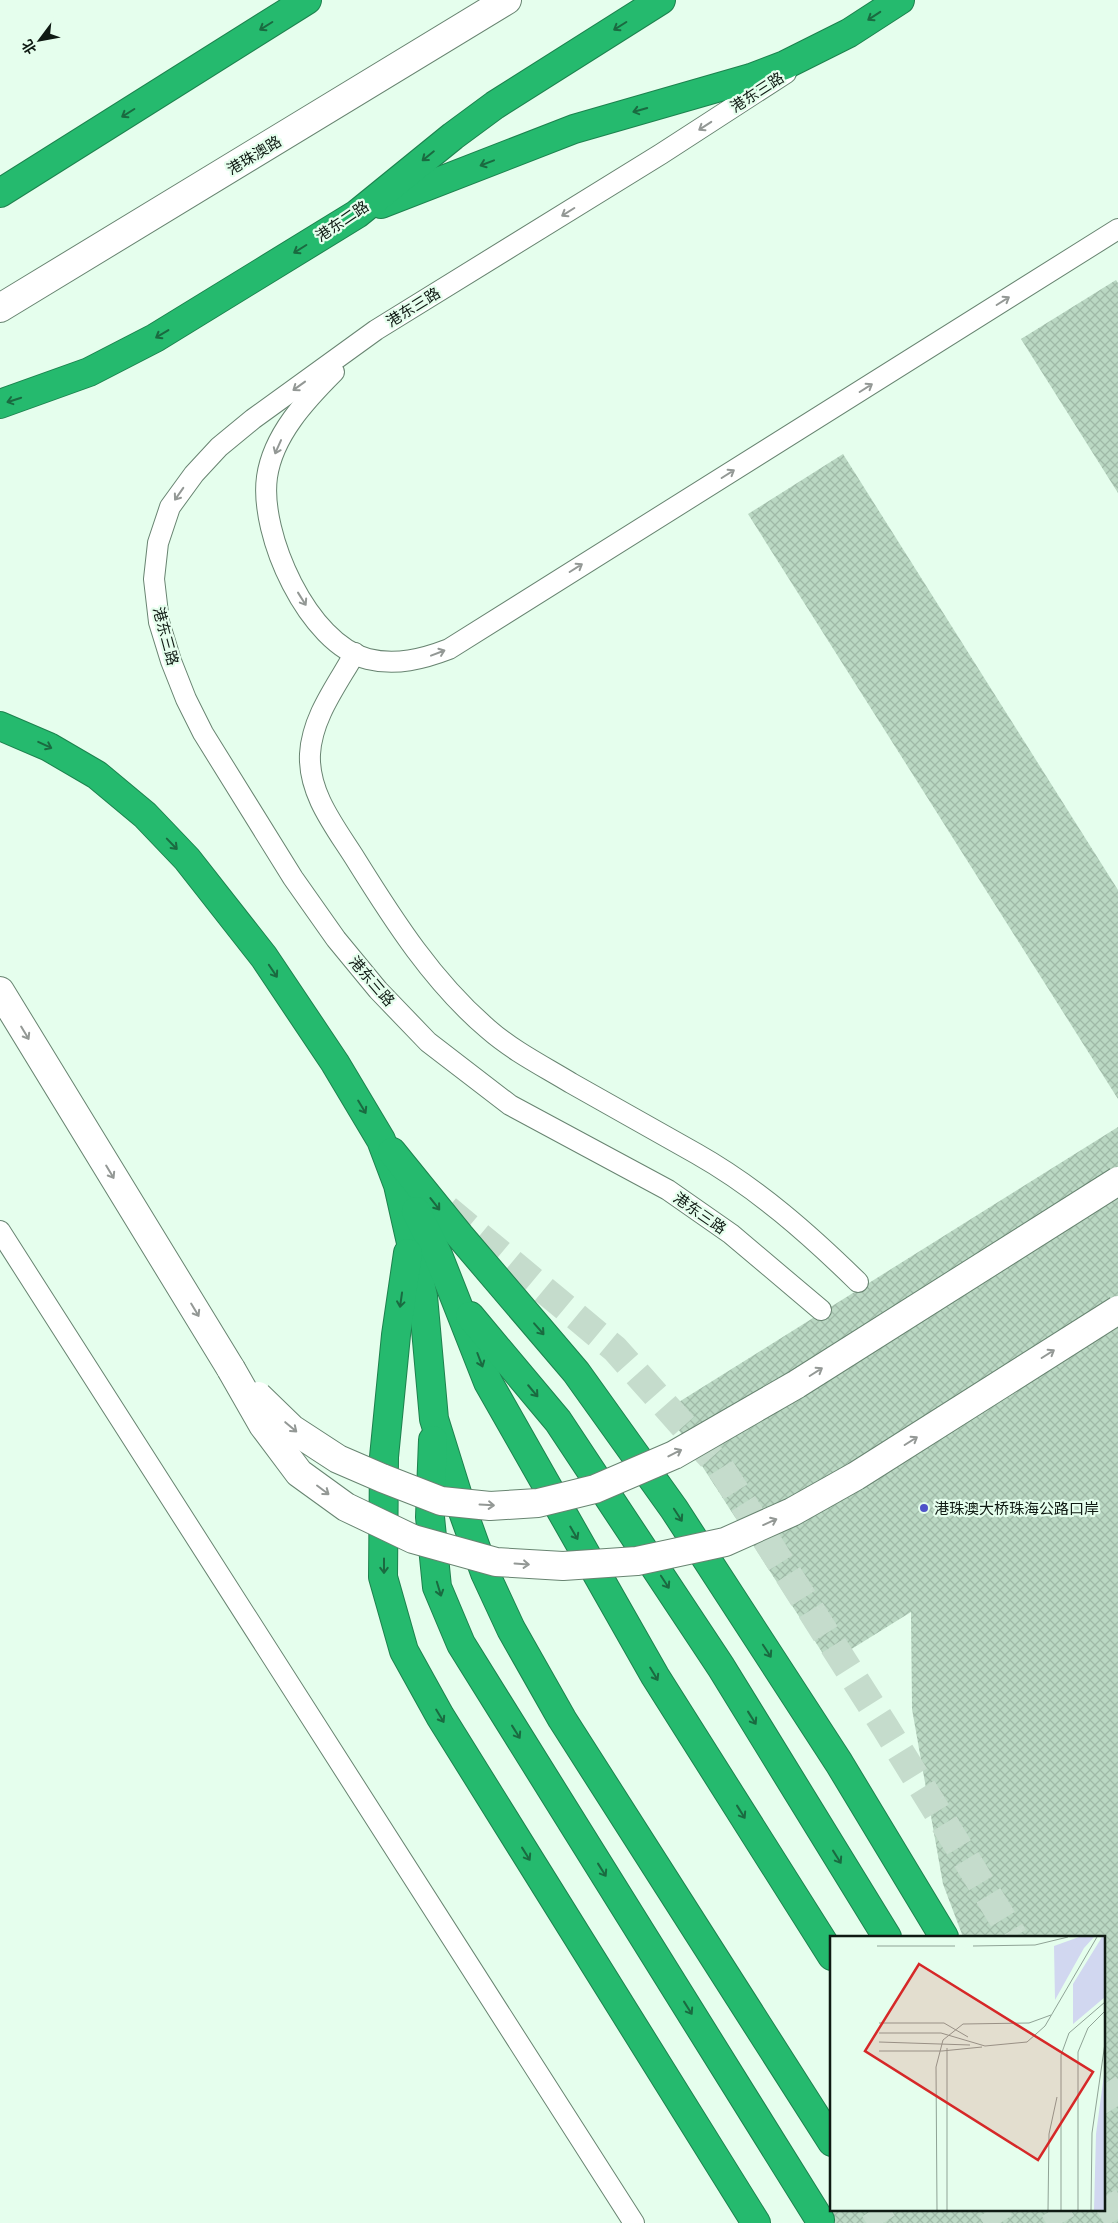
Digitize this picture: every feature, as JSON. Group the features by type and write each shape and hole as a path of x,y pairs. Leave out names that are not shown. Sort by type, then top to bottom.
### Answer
{"highway":[{"path":"0,193 307,0"},
{"name":"港东二路","path":"0,404 88,372 155,338 357,214 453,136 495,105 661,0"},
{"name":"港东三路","path":"849,32 900,0"},
{"path":"357,214 574,129 751,78 785,65 849,32"},
{"path":"0,726 49,746 97,775 145,815 187,858 264,958 335,1063 381,1140 438,1255 488,1382 655,1676 830,1953"},
{"path":"381,1140 398,1185 423,1296 434,1419 430,1517 438,1586 461,1644 820,2220"},
{"path":"381,1140 576,1372 674,1509 839,1763 943,1936"},
{"path":"410,1234 396,1335 384,1457 384,1577 404,1651 440,1716 756,2223"},
{"path":"456,1300 558,1421 721,1667 885,1936"},
{"path":"434,1419 462,1509 485,1573 510,1629 562,1719 830,2139"}],"main road":[{"name":"港珠澳路","path":"0,308 507,0"},
{"path":"0,991 231,1369 263,1425 299,1473 346,1507 413,1539 496,1562 563,1566 637,1561 725,1542 792,1512 856,1476 1118,1310"},
{"path":"231,1369 292,1429 338,1458 382,1478 441,1501 490,1506 538,1503 595,1490 674,1455 797,1384 1118,1181"}],"lane":[{"name":"港东三路","path":"821,1310 730,1234 668,1190 510,1105 428,1042 378,990 336,939 288,870 203,733 186,699 171,661 159,622 154,579 158,543 170,507 194,474 220,447 253,419 376,330 661,154 849,32"},
{"path":"376,330 306,400 288,426 276,450 267,476 270,529 280,560 291,582 325,632 342,647 366,659 391,663 427,657 449,649 1118,230"},
{"path":"355,653 316,722 310,753 310,780 334,825 399,929 427,965 457,1000 489,1030 526,1057 699,1155 766,1199 818,1242 858,1282"},
{"path":"0,1231 634,2223"}],"building":[{"path":"1116,280 1118,283 1118,493 1021,339"},
{"path":"843,454 1118,890 1118,1099 748,514"},
{"name":"港珠澳大桥珠海公路口岸","path":"1118,1127 1118,2223 816,2223 836,2210 1106,2210 1106,1936 963,1936 943,1884 912,1709 911,1612 829,1663 666,1410"}],"tunnel":[{"path":"447,1209 615,1349 720,1467 885,1727 1013,1936"},
{"path":"1106,2087 1118,2106"},
{"path":"1106,2200 1118,2219"},
{"path":"875,2210 883,2223"},
{"path":"992,2210 1000,2223"},
{"path":"1055,2210 1062,2223"}],"place":[{"name":"港珠澳大桥珠海公路口岸","path":"924,1508"}]}
